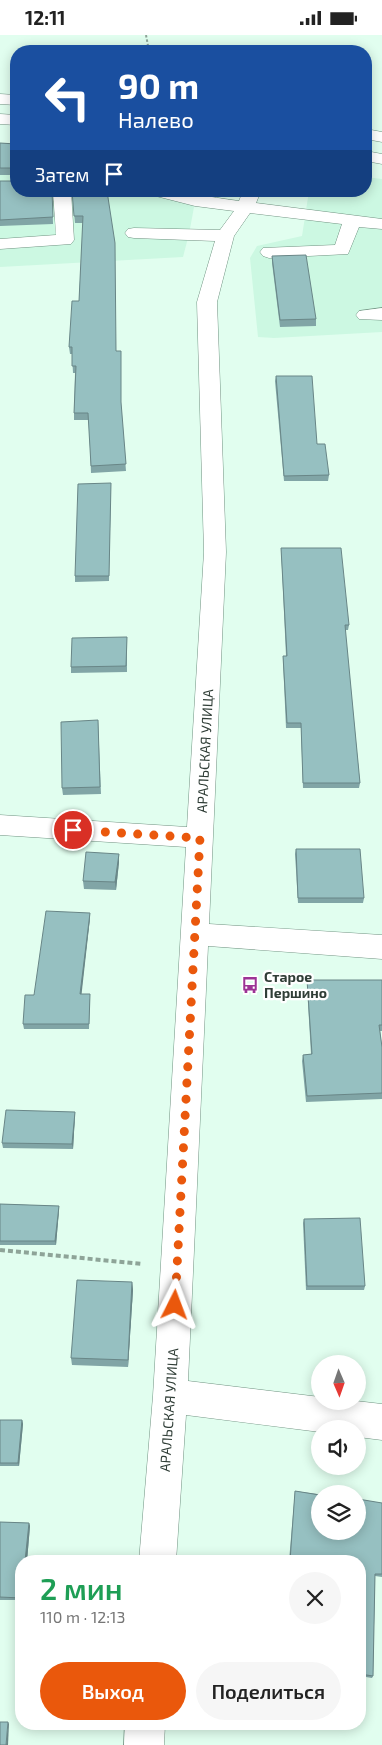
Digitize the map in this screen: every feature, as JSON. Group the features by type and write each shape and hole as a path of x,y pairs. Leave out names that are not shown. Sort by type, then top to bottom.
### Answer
{"street":[{"path":"0,244 65,241 62,197"},
{"path":"180,197 195,201 248,200 352,221 382,224"},
{"name":"АРАЛЬСКАЯ УЛИЦА","path":"158,1555 170,1396 215,552 206,302 225,236 248,200"},
{"path":"269,252 342,250 352,221"},
{"path":"134,233 225,236"},
{"path":"0,825 200,838"},
{"path":"194,934 382,947"},
{"path":"170,1396 382,1422"},
{"path":"144,1745 145,1730"}],"path":[{"path":"0,1250 177,1268"}],"shaded area":[{"path":"0,150 10,150 10,197 196,197 183,257 0,267"},
{"path":"372,178 382,179 382,332 274,338 258,337 250,258 257,246 302,236 308,197 372,197"}],"building":[{"path":"0,143 10,144 10,168 0,168"},
{"path":"0,181 10,181 10,197 52,197 53,217 0,220"},
{"path":"72,197 108,197 115,243 116,351 121,351 121,402 126,464 91,466 88,413 74,413 76,366 72,366 72,347 69,347 72,301 79,301 83,216 74,216"},
{"path":"306,255 316,319 280,320 272,256"},
{"path":"276,376 312,376 317,444 325,444 329,475 284,476"},
{"path":"111,483 109,576 75,576 78,484"},
{"path":"281,548 341,548 349,625 345,625 360,783 303,783 301,723 287,723 283,656 287,656"},
{"path":"127,637 126,666 71,667 72,638"},
{"path":"98,720 100,787 62,788 61,722"},
{"path":"296,849 360,849 364,898 298,898"},
{"path":"86,852 119,854 115,882 83,881"},
{"path":"46,911 90,913 80,994 90,994 89,1024 23,1024 25,995 34,995"},
{"path":"307,980 382,980 382,1025 379,1025 382,1047 382,1093 307,1096 303,1055 312,1054"},
{"path":"6,1110 75,1112 72,1144 2,1143"},
{"path":"0,1204 59,1206 55,1241 0,1241"},
{"path":"360,1218 365,1286 307,1286 304,1219"},
{"path":"77,1280 132,1282 128,1360 71,1358"},
{"path":"0,1420 22,1420 18,1463 0,1463"},
{"path":"295,1491 311,1494 311,1540 366,1540 366,1500 382,1503 382,1574 375,1574 373,1676 366,1675 366,1555 290,1555"},
{"path":"0,1522 29,1523 26,1555 15,1555 15,1598 0,1597"},
{"path":"0,1722 8,1722 6,1745 0,1745"}],"place":[{"name":"Старое Першино","path":"250,985"}],"route":[{"path":"73,830 200,838 175,1305"}]}
